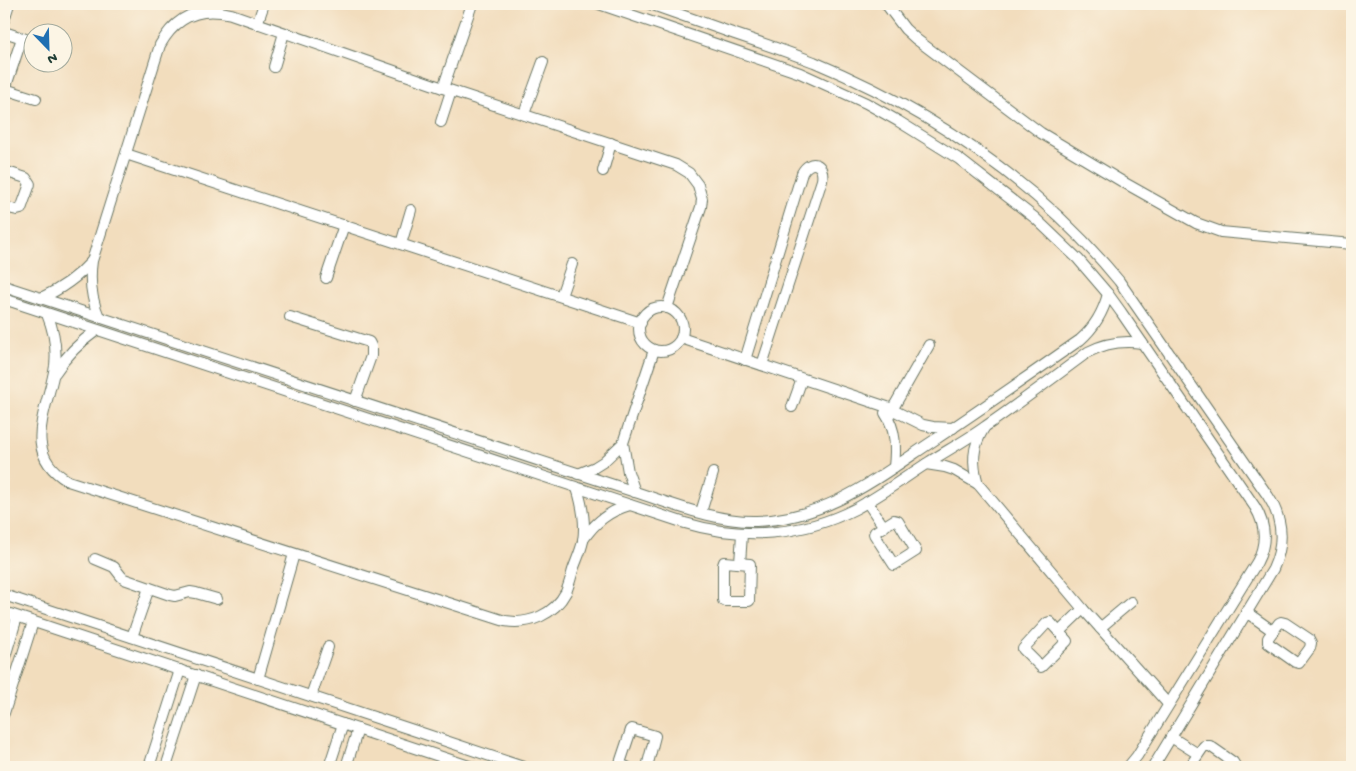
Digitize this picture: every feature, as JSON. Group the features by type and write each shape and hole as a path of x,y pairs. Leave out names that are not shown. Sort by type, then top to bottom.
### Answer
{"street":[{"path":"4,20 9,4"},
{"path":"258,24 264,4"},
{"path":"441,122 447,89 472,4"},
{"path":"599,4 800,73 898,120 960,159 1035,218 1078,259 1108,294 1142,343 1259,515 1264,532 1263,549 1257,562 1137,756 1128,767"},
{"path":"650,4 812,62 849,78 914,110 994,163 1050,209 1092,249 1119,281 1268,496 1276,510 1281,531 1280,550 1273,569 1153,767"},
{"path":"886,4 905,29 916,39 1041,132 1123,182 1196,223 1222,232 1352,244"},
{"path":"655,23 660,8"},
{"path":"99,317 92,299 92,261 157,54 164,36 170,29 186,18 203,12 222,12 683,168 694,178 701,192 701,207 667,308"},
{"path":"4,32 22,38 6,86 8,90 36,100"},
{"path":"274,67 284,33"},
{"path":"524,114 543,62"},
{"path":"603,171 611,143"},
{"path":"126,154 640,323"},
{"path":"745,360 802,173 805,167 810,164 816,165 821,168 823,173 822,180 762,365"},
{"path":"4,171 26,178 30,184 20,209 4,207"},
{"path":"401,244 412,210"},
{"path":"326,278 344,225"},
{"path":"41,298 64,287 92,261"},
{"path":"561,296 572,264"},
{"path":"4,286 635,492 701,512 731,519 755,521 780,519 824,507 845,498 894,467 1080,340 1098,320 1108,294"},
{"path":"4,299 698,527 742,534 774,533 807,527 840,516 867,502 985,427 1088,352 1114,342 1142,343"},
{"path":"667,308 680,317 683,327 681,338 675,347 670,350 654,350 642,339 640,323 651,310 667,308"},
{"path":"47,314 52,328 56,354 53,376 41,422 40,441 45,459 49,465 60,476 68,480 504,621 521,622 529,621 551,611 562,599 569,584 583,541 584,520 577,488"},
{"path":"290,317 369,342 371,356 355,401"},
{"path":"53,376 76,347 97,330"},
{"path":"681,338 878,405 890,413 923,425 953,428"},
{"path":"1080,340 1088,352"},
{"path":"894,467 896,457 890,413 929,345"},
{"path":"578,474 603,462 623,443 654,350"},
{"path":"792,407 802,379"},
{"path":"978,484 974,455 979,436 985,427"},
{"path":"623,443 628,472 635,492"},
{"path":"536,474 540,461"},
{"path":"926,464 954,470 978,484 1083,609 1168,704"},
{"path":"701,512 713,473"},
{"path":"867,502 884,527"},
{"path":"583,541 602,518 611,512 630,505"},
{"path":"897,520 916,552 894,564 874,534 884,527 897,520"},
{"path":"740,563 742,534"},
{"path":"258,679 294,554"},
{"path":"95,559 114,567 124,579 149,588 175,596 190,592 217,599"},
{"path":"726,562 740,563 750,564 751,566 749,602 724,601 722,598 723,564 726,562"},
{"path":"132,637 149,588"},
{"path":"4,595 523,767"},
{"path":"1100,628 1131,602"},
{"path":"1059,632 1083,609"},
{"path":"48,626 53,611"},
{"path":"4,612 472,767"},
{"path":"1246,612 1273,631"},
{"path":"4,660 17,617"},
{"path":"4,713 33,622"},
{"path":"1048,622 1059,632 1067,642 1043,666 1039,667 1023,649 1048,622"},
{"path":"311,696 328,647"},
{"path":"149,767 180,670"},
{"path":"166,767 196,675"},
{"path":"329,767 343,724"},
{"path":"627,767 620,763 632,728 655,736 646,767"},
{"path":"346,767 358,729"},
{"path":"411,746 416,730"},
{"path":"1171,737 1198,754"},
{"path":"1194,767 1193,762 1198,754 1204,746 1208,745 1233,762 1236,767"}]}
